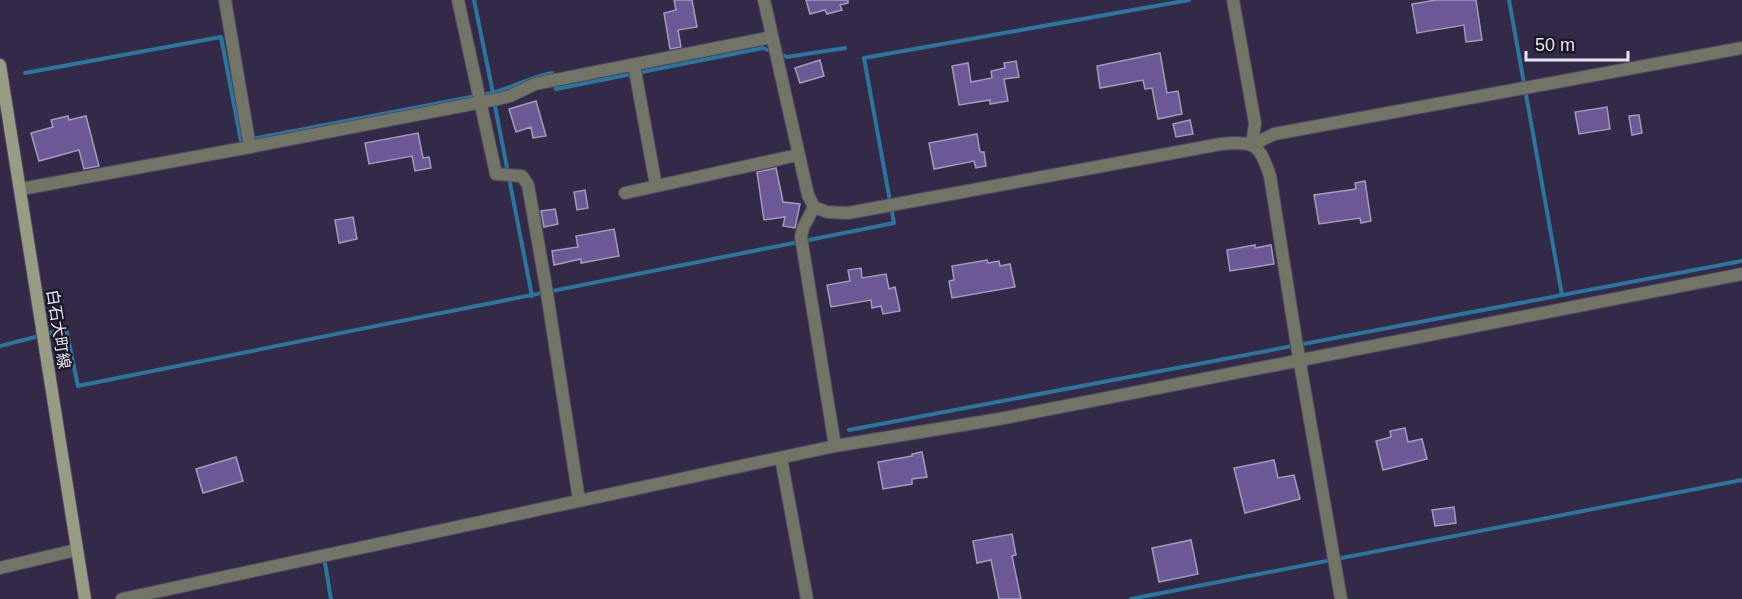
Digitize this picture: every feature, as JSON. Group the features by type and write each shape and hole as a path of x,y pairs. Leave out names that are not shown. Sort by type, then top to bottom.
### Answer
{"main road":[{"name":"白石大町線","path":"0,65 3,109 21,189 76,550 86,599"}],"street":[{"path":"225,0 249,142"},
{"path":"458,0 489,100 496,174 522,176 528,185 579,500"},
{"path":"764,0 807,195 814,207 827,212 848,213 891,206 1221,144 1241,142 1252,145 1262,153 1270,176 1341,599"},
{"path":"1233,0 1255,123 1252,145"},
{"path":"21,189 249,142 510,96 535,84 635,71 772,37"},
{"path":"1252,145 1274,134 1742,48"},
{"path":"635,71 656,186"},
{"path":"625,193 798,155"},
{"path":"814,207 803,228 802,241 835,446"},
{"path":"122,599 835,446 999,419 1298,350 1742,274"},
{"path":"781,458 807,599"},
{"path":"0,568 76,550"}],"building":[{"path":"674,0 692,0 697,27 678,30 681,47 670,49 664,13 676,10"},
{"path":"806,0 848,0 848,3 840,5 842,10 827,14 825,10 810,14"},
{"path":"1436,0 1476,0 1482,40 1466,42 1464,25 1417,33 1412,4"},
{"path":"1160,53 1167,93 1178,91 1182,114 1158,119 1152,88 1145,89 1143,80 1100,88 1097,66"},
{"path":"820,60 824,76 800,83 795,68"},
{"path":"1016,61 1019,77 1004,79 1008,101 990,104 990,100 959,105 952,66 968,63 971,82 992,78 991,71 1005,68 1004,63"},
{"path":"536,101 546,136 533,138 531,127 516,132 509,109"},
{"path":"1607,107 1610,129 1579,134 1575,112"},
{"path":"1639,115 1642,133 1632,135 1629,116"},
{"path":"68,116 69,120 86,116 99,166 84,169 79,150 39,161 31,133 53,127 51,120"},
{"path":"1190,120 1193,134 1176,137 1173,124"},
{"path":"418,133 423,158 429,157 431,168 415,171 412,156 369,164 365,143"},
{"path":"977,134 980,152 984,152 986,166 976,168 974,161 934,169 929,143"},
{"path":"776,168 783,202 800,204 795,228 783,226 785,217 764,220 757,172"},
{"path":"1365,181 1371,221 1361,223 1360,218 1319,224 1314,195 1356,189 1355,183"},
{"path":"585,190 588,208 577,210 574,192"},
{"path":"555,209 558,224 544,227 541,211"},
{"path":"353,217 357,239 339,243 335,220"},
{"path":"614,229 619,256 581,263 581,259 554,265 552,251 578,247 576,236"},
{"path":"1255,245 1255,248 1271,245 1274,264 1230,271 1227,250"},
{"path":"987,260 988,263 999,261 1000,266 1010,264 1015,287 952,298 949,281 954,280 952,266"},
{"path":"861,268 862,278 886,274 889,289 895,287 900,311 883,314 881,306 872,308 871,300 831,307 827,285 850,281 848,270"},
{"path":"1405,428 1408,442 1422,439 1427,459 1383,470 1376,441 1391,437 1390,431"},
{"path":"922,452 927,477 912,479 912,484 883,489 878,462"},
{"path":"236,457 243,481 203,493 196,469"},
{"path":"1274,460 1278,478 1294,475 1300,499 1245,513 1234,468"},
{"path":"1454,507 1456,523 1435,526 1432,510"},
{"path":"1012,534 1016,555 1012,556 1021,599 999,599 991,560 977,563 973,541"},
{"path":"1191,540 1198,574 1159,582 1152,548"}],"waterway":[{"path":"474,0 493,93"},
{"path":"0,346 66,329 78,386 894,223 864,58 1189,0"},
{"path":"1509,0 1562,295"},
{"path":"25,73 221,37 241,141 492,93 552,73 556,89 763,48 773,52"},
{"path":"780,54 787,57 845,48"},
{"path":"494,101 532,296"},
{"path":"849,430 1742,261"},
{"path":"1131,599 1742,480"},
{"path":"325,563 331,599"}]}
